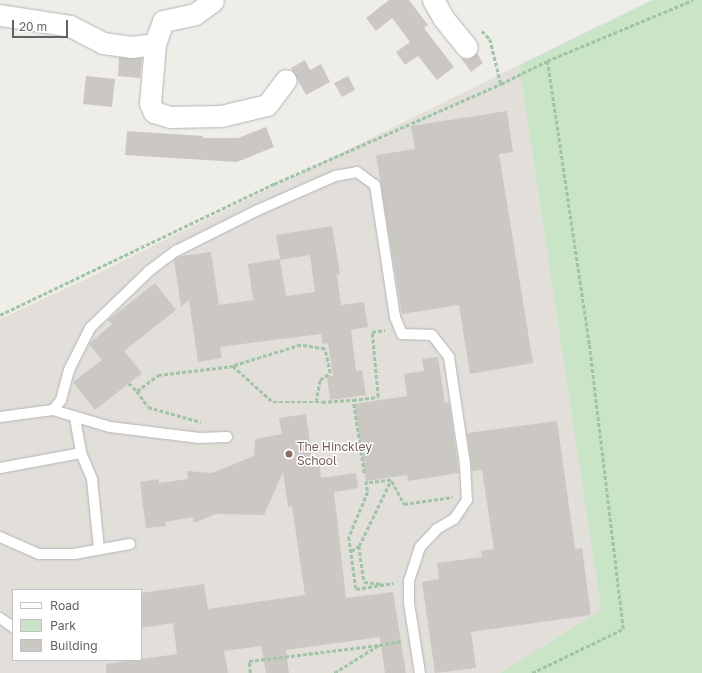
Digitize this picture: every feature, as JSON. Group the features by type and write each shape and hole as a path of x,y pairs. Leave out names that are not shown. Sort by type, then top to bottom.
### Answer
{"street":[{"path":"433,0 444,20 467,47"},
{"path":"213,1 195,14 163,21 157,31 150,103 154,112 170,117 221,116 267,105 286,80"},
{"path":"0,15 70,26 102,43 131,47 155,44"}],"lane":[{"path":"54,410 62,400 69,370 90,328 149,271 176,251 258,210 335,176 357,172 375,185 395,317 402,334 432,335 449,357 465,464 467,500 454,519 437,529 420,547 409,581 420,673"},
{"path":"0,417 54,410 75,418 110,427 199,438 227,437"},
{"path":"75,418 81,453 92,479 99,549"},
{"path":"0,468 81,453"},
{"path":"0,537 39,554 74,554 130,544"},
{"path":"0,618 12,626"}],"path":[{"path":"532,673 623,629 589,344 546,61 692,0"},
{"path":"233,366 273,402 316,402 378,397 372,332 386,330 386,322"},
{"path":"137,391 158,375 233,366 301,345 325,349 330,373 320,380 316,402"},
{"path":"129,383 137,391 148,407 200,422"},
{"path":"353,400 364,473"},
{"path":"392,480 404,504 467,495"},
{"path":"392,480 366,482 368,492 349,537 356,589 409,581"},
{"path":"351,551 359,546 392,480"},
{"path":"359,546 364,582 388,584"},
{"path":"250,673 249,661 379,645 415,639"},
{"path":"334,673 379,645"}],"shaded area":[{"name":"The Hinckley School","path":"519,65 601,610 500,673 0,673 0,319 84,280"}],"green space":[{"path":"652,0 702,0 702,673 500,673 601,610 519,65"}],"building":[{"path":"389,0 409,0 428,25 424,28 454,67 437,80 418,56 405,65 396,52 410,42 392,18 376,31 366,18"},
{"path":"477,53 483,63 471,72 461,58 469,59"},
{"path":"119,57 142,58 140,78 118,76"},
{"path":"305,60 310,70 321,64 330,82 306,95 291,68"},
{"path":"86,76 115,79 112,107 83,104"},
{"path":"348,76 355,90 342,97 334,83"},
{"path":"507,111 513,152 499,154 533,363 470,374 459,305 402,314 376,155 415,149 411,126"},
{"path":"266,127 274,147 237,162 125,155 127,131 203,136 203,138 238,138"},
{"path":"332,226 340,274 337,275 341,305 364,302 368,327 351,330 356,371 362,370 366,395 330,400 327,376 333,376 328,343 323,344 321,334 220,347 222,358 198,362 189,300 181,307 174,260 181,256 211,252 219,305 253,300 248,264 280,259 276,235","holes":["310,255 315,292 286,296 280,260"]},
{"path":"155,283 176,310 124,351 142,373 95,410 73,382 102,360 89,344 112,324 108,320"},
{"path":"438,357 445,403 449,402 459,473 408,481 407,475 366,481 354,404 407,396 404,374 424,371 422,359"},
{"path":"306,414 312,458 319,457 321,478 356,473 358,488 334,492 346,598 393,592 406,673 385,673 380,637 286,650 289,673 266,673 261,646 224,651 228,673 106,673 106,664 127,661 142,661 142,659 177,654 173,623 142,628 142,593 204,584 208,609 305,595 292,506 288,507 283,472 264,515 216,514 194,523 193,517 165,522 166,526 146,528 140,482 159,479 159,483 188,479 187,471 212,473 254,456 255,439 282,434 279,418"},
{"path":"557,421 575,549 582,548 591,615 471,632 476,668 435,673 422,582 439,579 437,563 482,557 481,551 494,549 482,470 472,471 467,433"}],"place":[{"name":"The Hinckley School","path":"289,454"}]}
